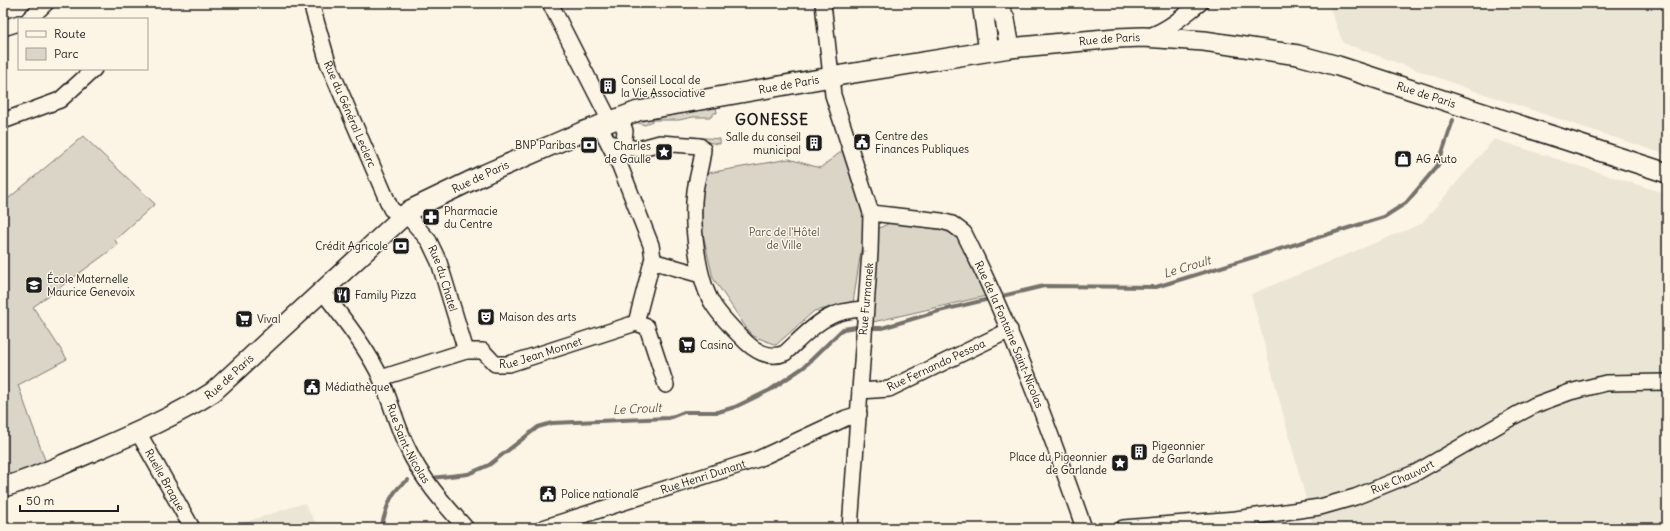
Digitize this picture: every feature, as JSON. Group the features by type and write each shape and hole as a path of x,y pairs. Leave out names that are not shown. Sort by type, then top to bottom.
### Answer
{"street":[{"path":"30,18 46,3"},
{"name":"Rue du Général Leclerc","path":"311,3 330,68 391,209 402,217"},
{"path":"550,3 610,121 620,166 651,245 652,261 636,323 647,327 666,385"},
{"name":"Rue Furmanek","path":"823,3 833,95 872,213 850,528"},
{"path":"982,3 989,51"},
{"path":"996,3 999,5 1005,20 1010,48"},
{"path":"1143,37 1161,31 1185,16 1200,3"},
{"path":"1185,16 1186,26 1191,33 1202,41"},
{"path":"3,28 18,23"},
{"name":"Rue de Paris","path":"3,486 47,471 138,432 197,403 213,392 410,210 485,174 638,110 989,51 1076,41 1143,37 1202,41 1298,55 1338,66 1667,173"},
{"path":"3,121 60,100 93,70"},
{"path":"610,121 625,132 616,144"},
{"path":"616,144 638,149 660,143 700,146 703,149 697,180 694,214 704,300 746,342 765,354 772,356 785,352 815,325 830,315 850,310 865,309"},
{"name":"Rue de la Fontaine Saint-Nicolas","path":"872,213 941,221 952,224 960,229 967,239 1010,330 1071,487 1084,528"},
{"name":"Rue du Chatel","path":"402,217 408,218 414,223 429,241 436,255 466,351"},
{"path":"652,261 701,275"},
{"name":"Rue Saint-Nicolas","path":"323,292 364,347 381,378 406,446 422,475 439,499 466,528"},
{"name":"Rue Jean Monnet","path":"381,378 466,351 482,351 495,364 509,364 636,323"},
{"name":"Rue Fernando Pessoa","path":"860,391 889,389 1010,330"},
{"name":"Rue Chauvart","path":"1123,528 1236,519 1320,507 1355,497 1417,472 1516,415 1536,405 1570,392 1606,383 1667,382"},
{"name":"Rue Henri Dunant","path":"543,528 758,460 846,418 859,414"},
{"name":"Ruelle Braque","path":"138,432 192,528"}],"shaded area":[{"path":"1328,3 1667,3 1667,155 1469,89 1343,43"},
{"path":"1494,139 1667,194 1667,528 1247,528 1312,522 1251,294 1421,224"},
{"path":"304,503 319,528 228,528"}],"green space":[{"path":"716,107 717,113 714,113 711,117 693,117 679,120 654,120 645,125 635,122 637,121"},
{"path":"83,136 155,204 115,240 118,245 33,307 67,359 18,385 45,460 48,463 3,480 3,203"},
{"path":"692,137 720,139 720,144 682,139"},
{"name":"Parc de l'Hôtel de Ville","path":"846,148 865,224 853,303 814,311 776,345 751,335 713,278 702,230 702,174 789,159 820,168"},
{"path":"892,222 943,230 958,236 986,296 873,322 877,229"}],"waterway":[{"name":"Le Croult","path":"871,328 882,328 939,311 1044,286 1156,287 1384,217 1406,203 1438,165 1453,120"},
{"name":"Le Croult","path":"431,478 468,474 489,465 538,427 552,423 669,418 684,412 718,412 735,407 770,390 804,367 843,329 856,327"},
{"name":"Le Croult","path":"381,528 393,495 397,489 408,480"}],"place":[{"name":"Conseil Local de la Vie Associative","path":"608,86"},
{"name":"Centre des Finances Publiques","path":"862,142"},
{"name":"Salle du conseil municipal","path":"814,143"},
{"name":"BNP Paribas","path":"589,145"},
{"name":"Charles de Gaulle","path":"664,152"},
{"name":"AG Auto","path":"1403,159"},
{"name":"Pharmacie du Centre","path":"431,217"},
{"name":"Crédit Agricole","path":"401,246"},
{"name":"École Maternelle Maurice Genevoix","path":"34,285"},
{"name":"Family Pizza","path":"342,295"},
{"name":"Maison des arts","path":"486,317"},
{"name":"Vival","path":"244,319"},
{"name":"Casino","path":"687,345"},
{"name":"Médiathèque","path":"312,387"},
{"name":"Pigeonnier de Garlande","path":"1139,452"},
{"name":"Place du Pigeonnier de Garlande","path":"1120,463"},
{"name":"Police nationale","path":"548,494"}],"district":[{"name":"GONESSE","path":"772,120"}]}
